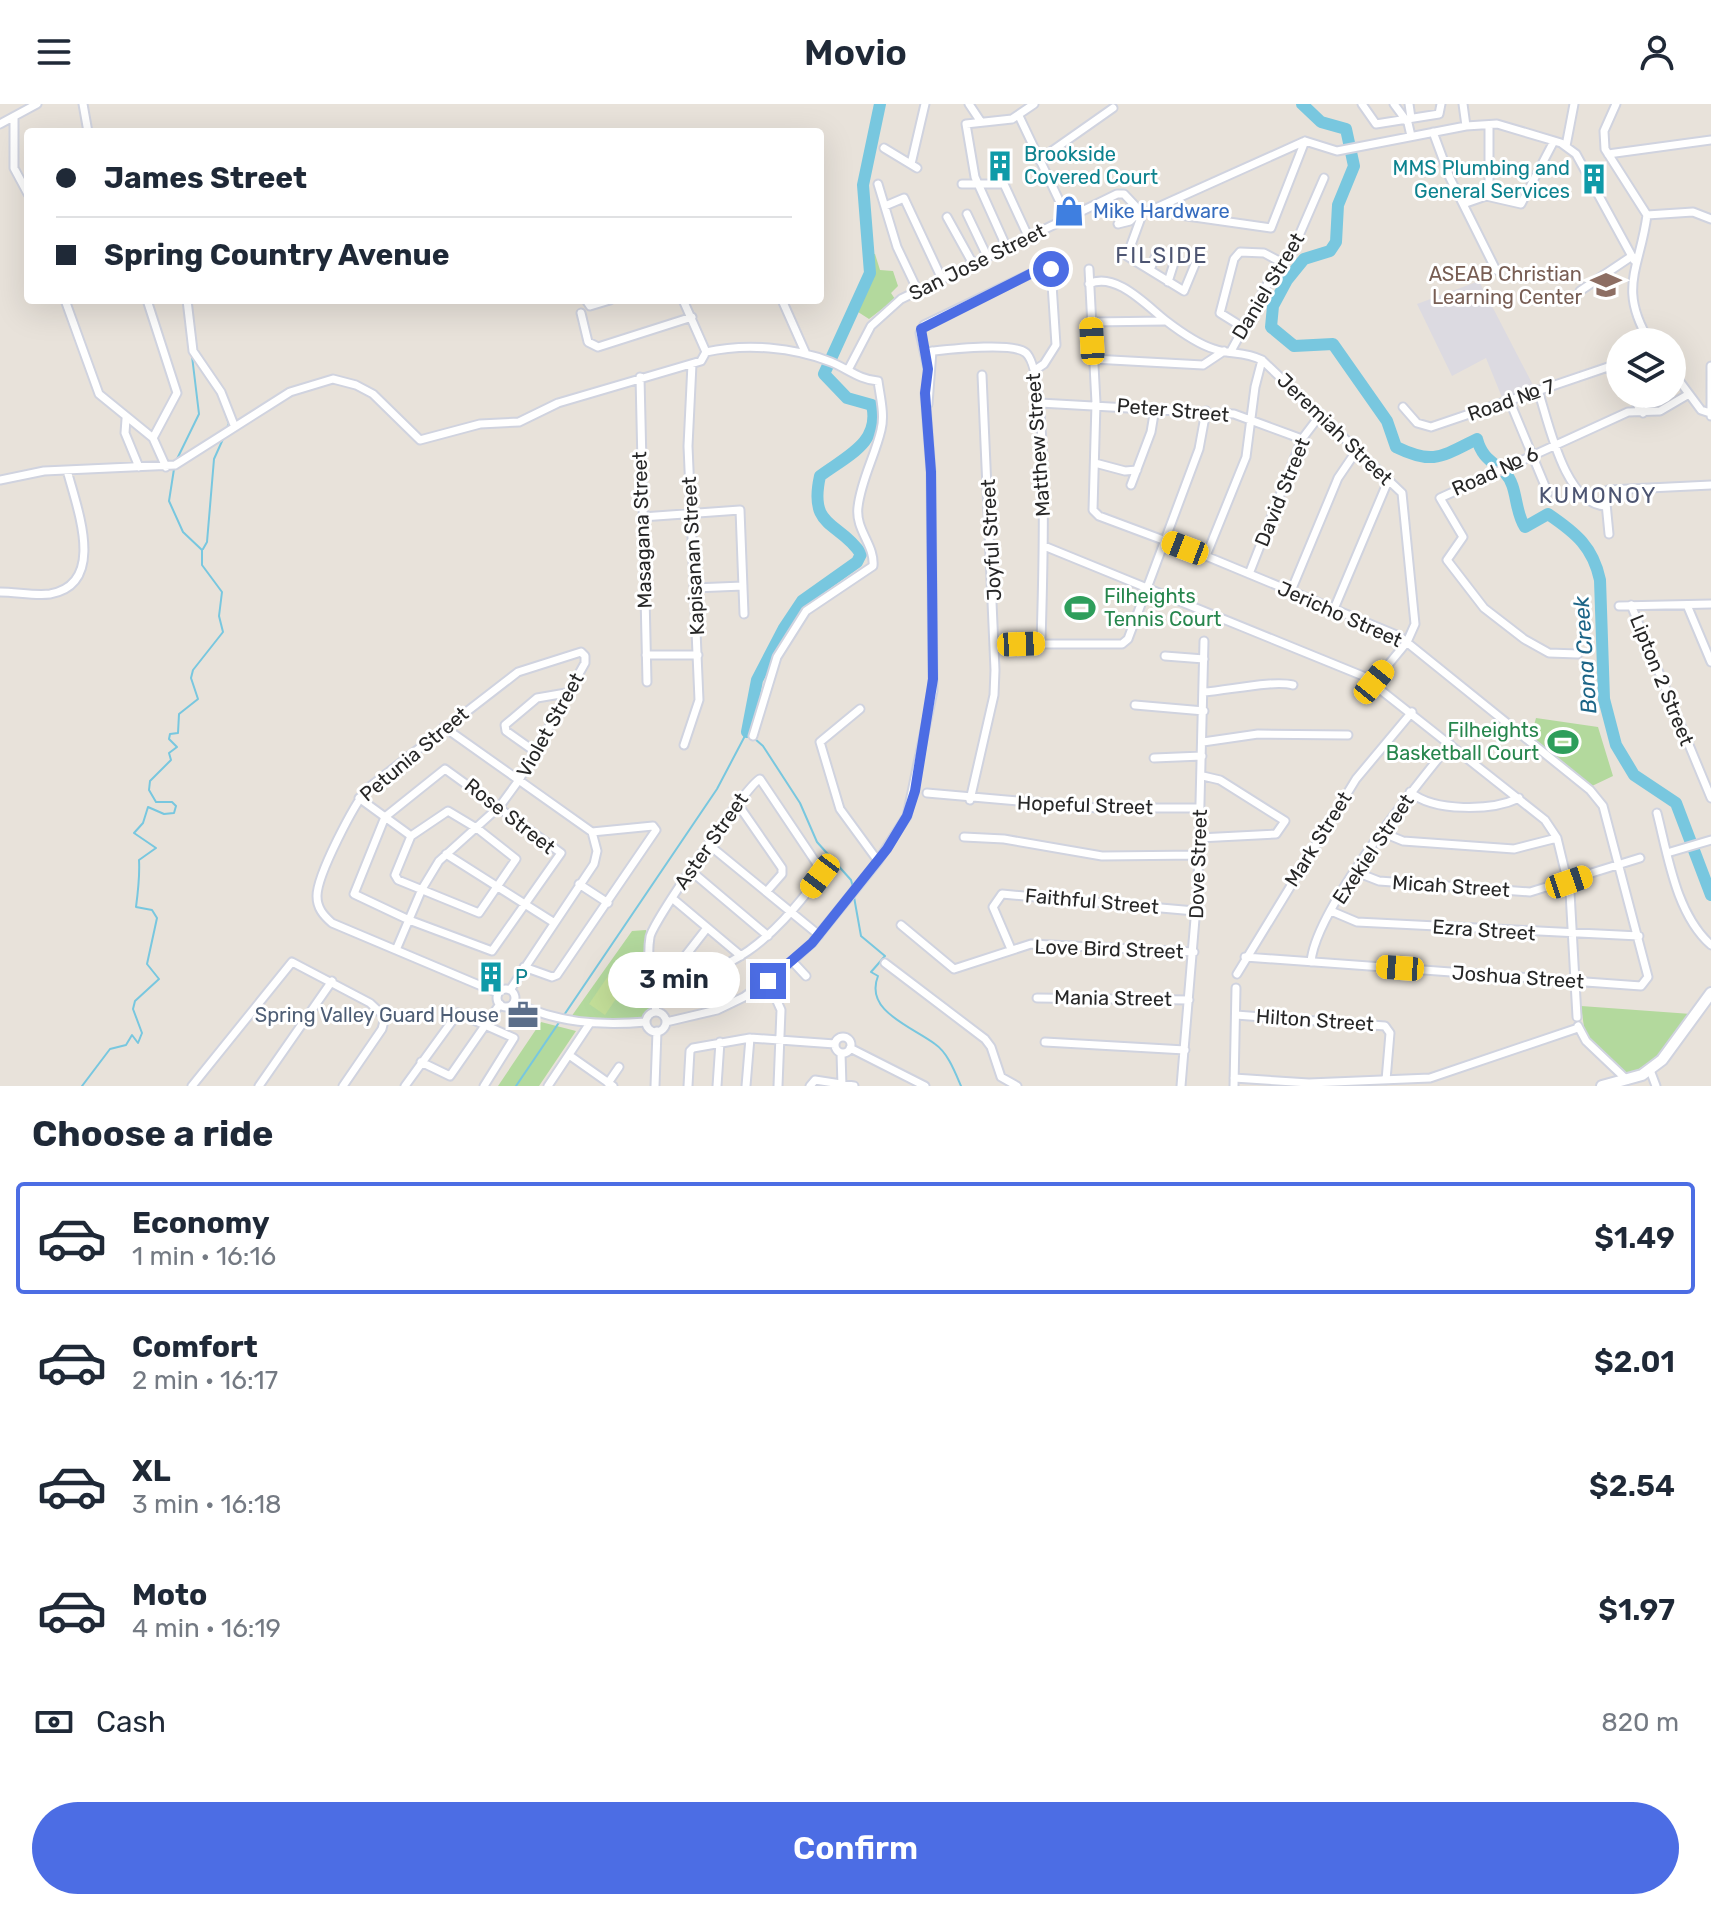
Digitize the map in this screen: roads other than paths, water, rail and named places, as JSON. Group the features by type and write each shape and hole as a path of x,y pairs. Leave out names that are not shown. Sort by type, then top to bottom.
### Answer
{"street":[{"path":"0,124 37,104"},
{"path":"83,104 87,128"},
{"path":"884,148 914,166 925,104"},
{"path":"969,104 981,122"},
{"path":"1019,116 1025,106 1034,104"},
{"path":"1362,104 1374,123 1439,114 1441,104"},
{"path":"1394,104 1407,118"},
{"path":"1409,104 1407,118 1411,136"},
{"path":"1463,104 1466,126"},
{"path":"1566,146 1574,104"},
{"path":"1616,104 1604,131 1608,154 1647,215"},
{"path":"1039,160 1113,108"},
{"path":"1006,246 977,184 966,124 1019,116"},
{"path":"1019,116 1067,217"},
{"path":"14,118 14,168 24,187"},
{"path":"1489,125 1489,196"},
{"path":"1118,224 1305,141 1332,151 1466,126 1489,125 1554,141 1576,154 1633,258"},
{"path":"1433,132 1440,157 1496,270"},
{"path":"1608,154 1711,140"},
{"path":"1145,211 1271,228 1305,141"},
{"path":"1463,204 1489,196 1521,204 1554,141"},
{"name":"Daniel Street","path":"1093,359 1203,365 1228,351 1281,262 1291,254 1324,178"},
{"path":"878,184 897,247 917,289"},
{"path":"962,184 1004,184 1028,236"},
{"name":"San Jose Street","path":"848,370 874,322 917,289 1117,194 1124,194 1145,211"},
{"path":"885,206 904,198 941,277"},
{"path":"1145,211 1139,231 1126,254 1184,291 1201,250"},
{"path":"1647,215 1693,212 1711,219"},
{"path":"967,214 987,256"},
{"path":"1642,328 1631,295 1633,258 1647,215"},
{"path":"947,217 972,262"},
{"path":"1150,270 1158,250"},
{"path":"1244,328 1220,313 1234,259 1240,252 1249,251 1281,262"},
{"path":"1580,291 1633,258"},
{"path":"1168,282 1174,263"},
{"path":"655,1086 657,1031 666,1022 717,1010 768,981 792,961 819,935 878,861 911,806 933,691 928,404 931,393 928,387 928,352 920,333 924,325 1034,272 1051,269 1056,345 1044,364 1035,370"},
{"name":"Jericho Street","path":"1089,269 1096,403 1095,463 1090,500 1096,514 1206,556 1407,642 1596,795 1603,806 1639,936 1646,983"},
{"name":"Jeremiah Street","path":"1089,284 1097,280 1136,296 1206,346 1241,351 1262,360 1402,493 1415,615 1407,642 1374,682"},
{"path":"66,304 99,394 153,438 166,467"},
{"path":"148,304 177,393 153,438"},
{"path":"187,304 193,351 221,392 234,425"},
{"path":"685,304 704,356"},
{"path":"784,304 806,354"},
{"path":"581,313 588,342 598,347 692,317"},
{"path":"1091,322 1167,321"},
{"path":"0,480 20,474 67,470 166,467 182,461 234,425 304,385 333,379 365,389 389,407 415,435 425,440 480,424 519,422 558,403 692,364 704,356 745,347 820,358 861,379 878,381 882,429 858,508 863,538 873,554 873,566 806,611 770,674 753,736"},
{"name":"Matthew Street","path":"928,352 1011,347 1025,351 1035,370 1040,403 1044,546 1041,643"},
{"path":"1206,556 1239,478 1262,360"},
{"name":"Kapisanan Street","path":"684,745 699,700 688,446 692,364"},
{"path":"1686,390 1701,410 1710,415 1711,366"},
{"name":"Road № 7","path":"1403,407 1417,423 1431,427 1606,368"},
{"name":"Joyful Street","path":"970,800 994,695 995,670 982,375"},
{"name":"Masagana Street","path":"640,377 647,682"},
{"path":"1538,390 1556,444 1581,497 1594,505 1606,506"},
{"name":"Road № 6","path":"1578,654 1549,653 1524,639 1484,608 1447,560 1463,537 1440,498 1628,412 1643,413 1668,408 1689,394"},
{"path":"1510,402 1548,493"},
{"name":"Peter Street","path":"1040,403 1096,403 1234,414 1302,439"},
{"path":"1131,485 1151,432 1155,408"},
{"path":"1640,408 1643,413"},
{"path":"1021,644 1122,644 1128,639 1199,449 1206,411"},
{"name":"David Street","path":"1249,574 1302,439 1321,414"},
{"path":"126,419 125,433 139,467"},
{"path":"1291,591 1338,478 1357,450"},
{"path":"1095,463 1125,471 1137,470"},
{"path":"0,592 54,593 80,574 84,559 82,533 67,470"},
{"path":"1334,609 1388,481"},
{"path":"1609,534 1608,490 1711,485"},
{"path":"642,517 741,512 744,614"},
{"path":"1044,546 1374,682 1545,820 1557,838 1569,882 1578,1028 1586,1041 1627,1080"},
{"path":"694,588 743,586"},
{"path":"1619,606 1711,604"},
{"name":"Lipton 2 Street","path":"1631,605 1711,798"},
{"path":"1687,605 1711,662"},
{"name":"Dove Street","path":"1181,1086 1200,855 1204,641"},
{"name":"Violet Street","path":"396,950 422,889 446,854 478,829 500,806 537,753 566,693 585,663 581,652"},
{"name":"Petunia Street","path":"498,993 332,923 319,907 318,890 359,798 444,727 518,672 581,652"},
{"path":"646,655 698,655"},
{"path":"1165,656 1204,659"},
{"path":"1204,692 1259,688 1273,681 1293,685"},
{"path":"537,753 506,731 505,725 537,698 566,693"},
{"path":"1135,705 1204,711"},
{"path":"860,709 820,742 840,809 878,861"},
{"name":"Mark Street","path":"1237,974 1356,779 1412,712"},
{"path":"444,727 592,832 656,828 555,977 524,967"},
{"path":"1203,742 1258,734 1348,735"},
{"name":"Exekiel Street","path":"1311,962 1315,939 1381,832 1450,744"},
{"path":"1154,758 1202,756"},
{"name":"Rose Street","path":"448,768 561,853 492,951 357,897 354,891 385,817 448,768"},
{"path":"1199,838 1276,834 1285,821 1220,780 1203,776"},
{"name":"Aster Street","path":"653,988 718,971 741,956 768,936 792,912 821,870 764,782 753,781 650,934 653,988 656,1012"},
{"path":"1410,792 1424,802 1457,805 1503,805 1519,798"},
{"name":"Hopeful Street","path":"927,793 970,800 1097,808 1200,808"},
{"path":"359,798 411,836"},
{"path":"737,803 782,868 782,874 767,891"},
{"path":"448,811 478,829 516,859 500,888 479,913 398,880 395,875 411,836 448,811"},
{"path":"1657,813 1686,909 1711,945"},
{"path":"421,1062 450,1076 500,1004 498,993 510,990 596,857 592,832"},
{"path":"1381,832 1403,841 1514,849 1557,838"},
{"path":"964,837 1004,839 1102,856 1200,855"},
{"path":"1667,853 1711,840"},
{"path":"709,845 819,935"},
{"path":"446,854 553,922"},
{"name":"Micah Street","path":"1356,872 1379,881 1530,892 1640,858"},
{"path":"691,871 768,936"},
{"path":"579,884 608,903"},
{"name":"Faithful Street","path":"1011,949 993,907 1002,894 1195,911"},
{"path":"672,898 741,956"},
{"name":"Ezra Street","path":"1331,911 1357,922 1639,936"},
{"name":"Love Bird Street","path":"901,925 954,969 1031,944 1194,952"},
{"path":"689,980 686,955 707,928"},
{"name":"Joshua Street","path":"1245,957 1641,986 1646,983"},
{"path":"792,961 806,976"},
{"path":"192,1086 290,962 332,981 376,1007 385,1017 382,1029 343,1086"},
{"path":"885,963 985,1039 991,1047 1001,1077 1017,1086"},
{"path":"259,1086 332,981"},
{"path":"768,981 781,1010 778,1086"},
{"path":"1236,988 1234,1082 1429,1082 1578,1028"},
{"path":"510,990 514,1002"},
{"path":"1602,1086 1650,1070 1672,1051 1711,993"},
{"name":"Mania Street","path":"1037,998 1189,1000"},
{"path":"500,1004 510,1006 514,1002"},
{"path":"514,1002 569,1021 646,1022"},
{"path":"646,1022 649,1015 656,1012 666,1022"},
{"path":"405,1086 454,1014 461,1013 512,1035 514,1041 484,1086"},
{"name":"Hilton Street","path":"1236,1015 1385,1026 1390,1033 1386,1080"},
{"path":"646,1022 650,1029 657,1031"},
{"path":"549,1086 590,1023"},
{"path":"688,1086 691,1049 720,1042 750,1038 835,1044 843,1037 850,1040 850,1048"},
{"path":"746,1086 750,1038"},
{"path":"717,1086 720,1042"},
{"path":"1045,1042 1185,1050"},
{"path":"835,1044 841,1053 843,1084"},
{"path":"841,1053 850,1048"},
{"path":"850,1048 925,1086"},
{"path":"569,1055 610,1084 619,1067"},
{"path":"1650,1070 1656,1086"},
{"path":"810,1086 815,1080 854,1086"}],"waterway":[{"path":"747,732 757,680 784,628 802,601 857,562 861,554 822,516 817,494 820,476 860,447 867,438 873,418 872,405 847,398 824,374 870,273 863,185 880,104"},
{"name":"Bona Creek","path":"1302,104 1321,122 1346,129 1354,166 1338,205 1336,242 1330,251 1304,259 1287,280 1273,306 1271,327 1294,346 1333,344 1387,421 1396,447 1428,457 1445,454 1477,439 1485,455 1509,478 1525,527 1548,514 1582,542 1593,558 1600,580 1604,699 1616,745 1634,775 1676,803 1711,895"},
{"path":"186,316 188,334"},
{"path":"177,459 199,414 192,356"},
{"path":"220,398 229,424 226,429"},
{"path":"203,549 207,542 214,459 223,439"},
{"path":"82,1086 110,1049 126,1045 132,1035 138,1043 142,1033 133,1009 135,1001 159,979 147,964 157,918 152,910 136,907 139,860 156,848 134,833 143,823 148,807 164,814 174,813 176,806 172,802 156,802 149,790 150,781 171,760 169,753 177,747 169,739 170,734 178,733 179,714 198,699 191,678 193,670 223,632 219,616 222,592 202,565 202,550 183,532 169,501 174,469"},
{"path":"516,1086 717,789 747,732 763,746 800,803 817,842 851,880 853,887"},
{"path":"854,897 861,936 885,956 871,972 878,976 875,988 878,999 892,1016 944,1052 961,1086"}],"place":[{"name":"Brookside Covered Court","path":"1000,166"},
{"name":"MMS Plumbing and General Services","path":"1594,179"},
{"name":"Mike Hardware","path":"1069,211"},
{"name":"ASEAB Christian Learning Center","path":"1606,285"},
{"name":"Filheights Tennis Court","path":"1080,608"},
{"name":"Filheights Basketball Court","path":"1563,742"},
{"name":"P","path":"491,977"},
{"name":"Spring Valley Guard House","path":"523,1015"}],"district":[{"name":"FILSIDE","path":"1162,255"},
{"name":"KUMONOY","path":"1598,495"}]}
